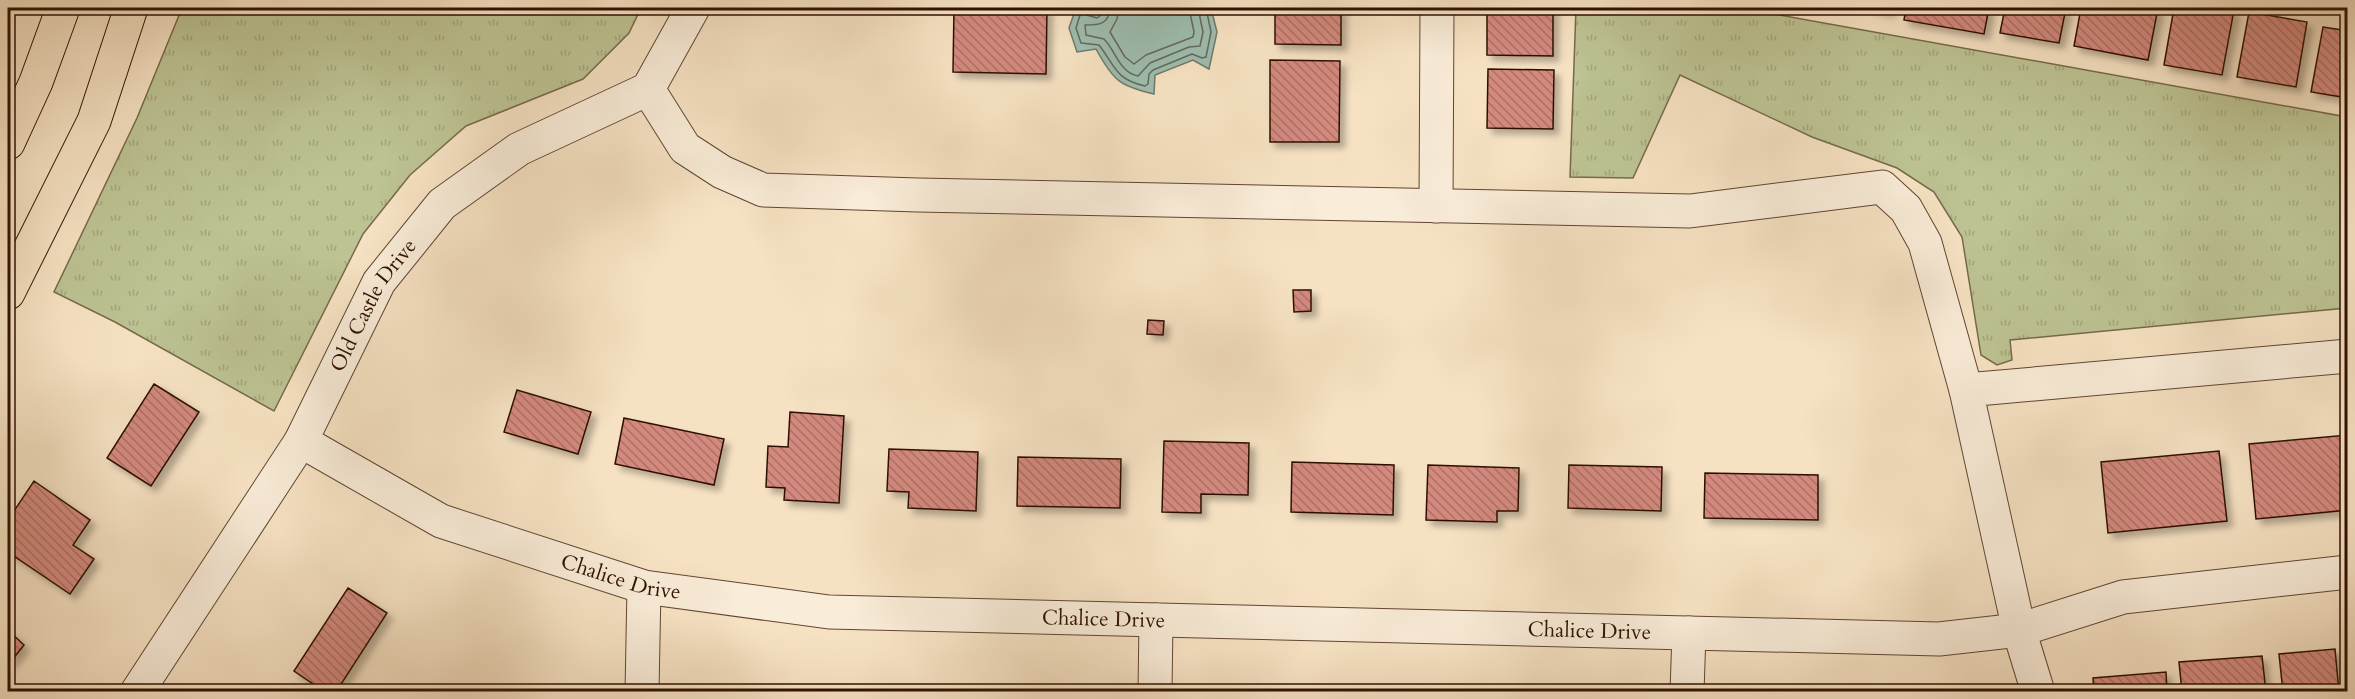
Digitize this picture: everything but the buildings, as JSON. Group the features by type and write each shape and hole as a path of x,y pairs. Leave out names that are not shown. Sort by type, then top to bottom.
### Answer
{"highway":[{"path":"8,143 36,82 63,8"},
{"path":"8,292 94,122 131,8"}],"street":[{"path":"693,8 648,89 685,148 723,172 764,190 1690,211 1882,187 1906,209 1925,243 1966,390 2019,630 2038,692"},
{"path":"1436,206 1437,8"},
{"name":"Old Castle Drive","path":"137,692 301,441 379,282 442,204 519,149 648,89"},
{"path":"1966,390 2348,356"},
{"name":"Chalice Drive","path":"301,441 441,521 644,587 829,612 1939,639 2019,630 2123,597 2348,572"},
{"path":"642,692 644,587"},
{"path":"1155,692 1156,620"},
{"path":"1688,692 1689,633"}],"green space":[{"path":"182,8 641,8 629,33 583,79 466,126 410,175 363,234 274,411 115,322 54,292 137,118"},
{"path":"1576,8 1741,8 2347,117 2347,308 2010,340 2012,360 1997,365 1981,355 1962,237 1934,192 1897,168 1812,137 1680,75 1633,178 1570,177"}],"water":[{"path":"1076,8 1095,13 1098,8 1211,8 1217,32 1209,69 1193,60 1155,75 1154,94 1133,88 1113,75 1096,49 1077,52 1069,28"}]}
